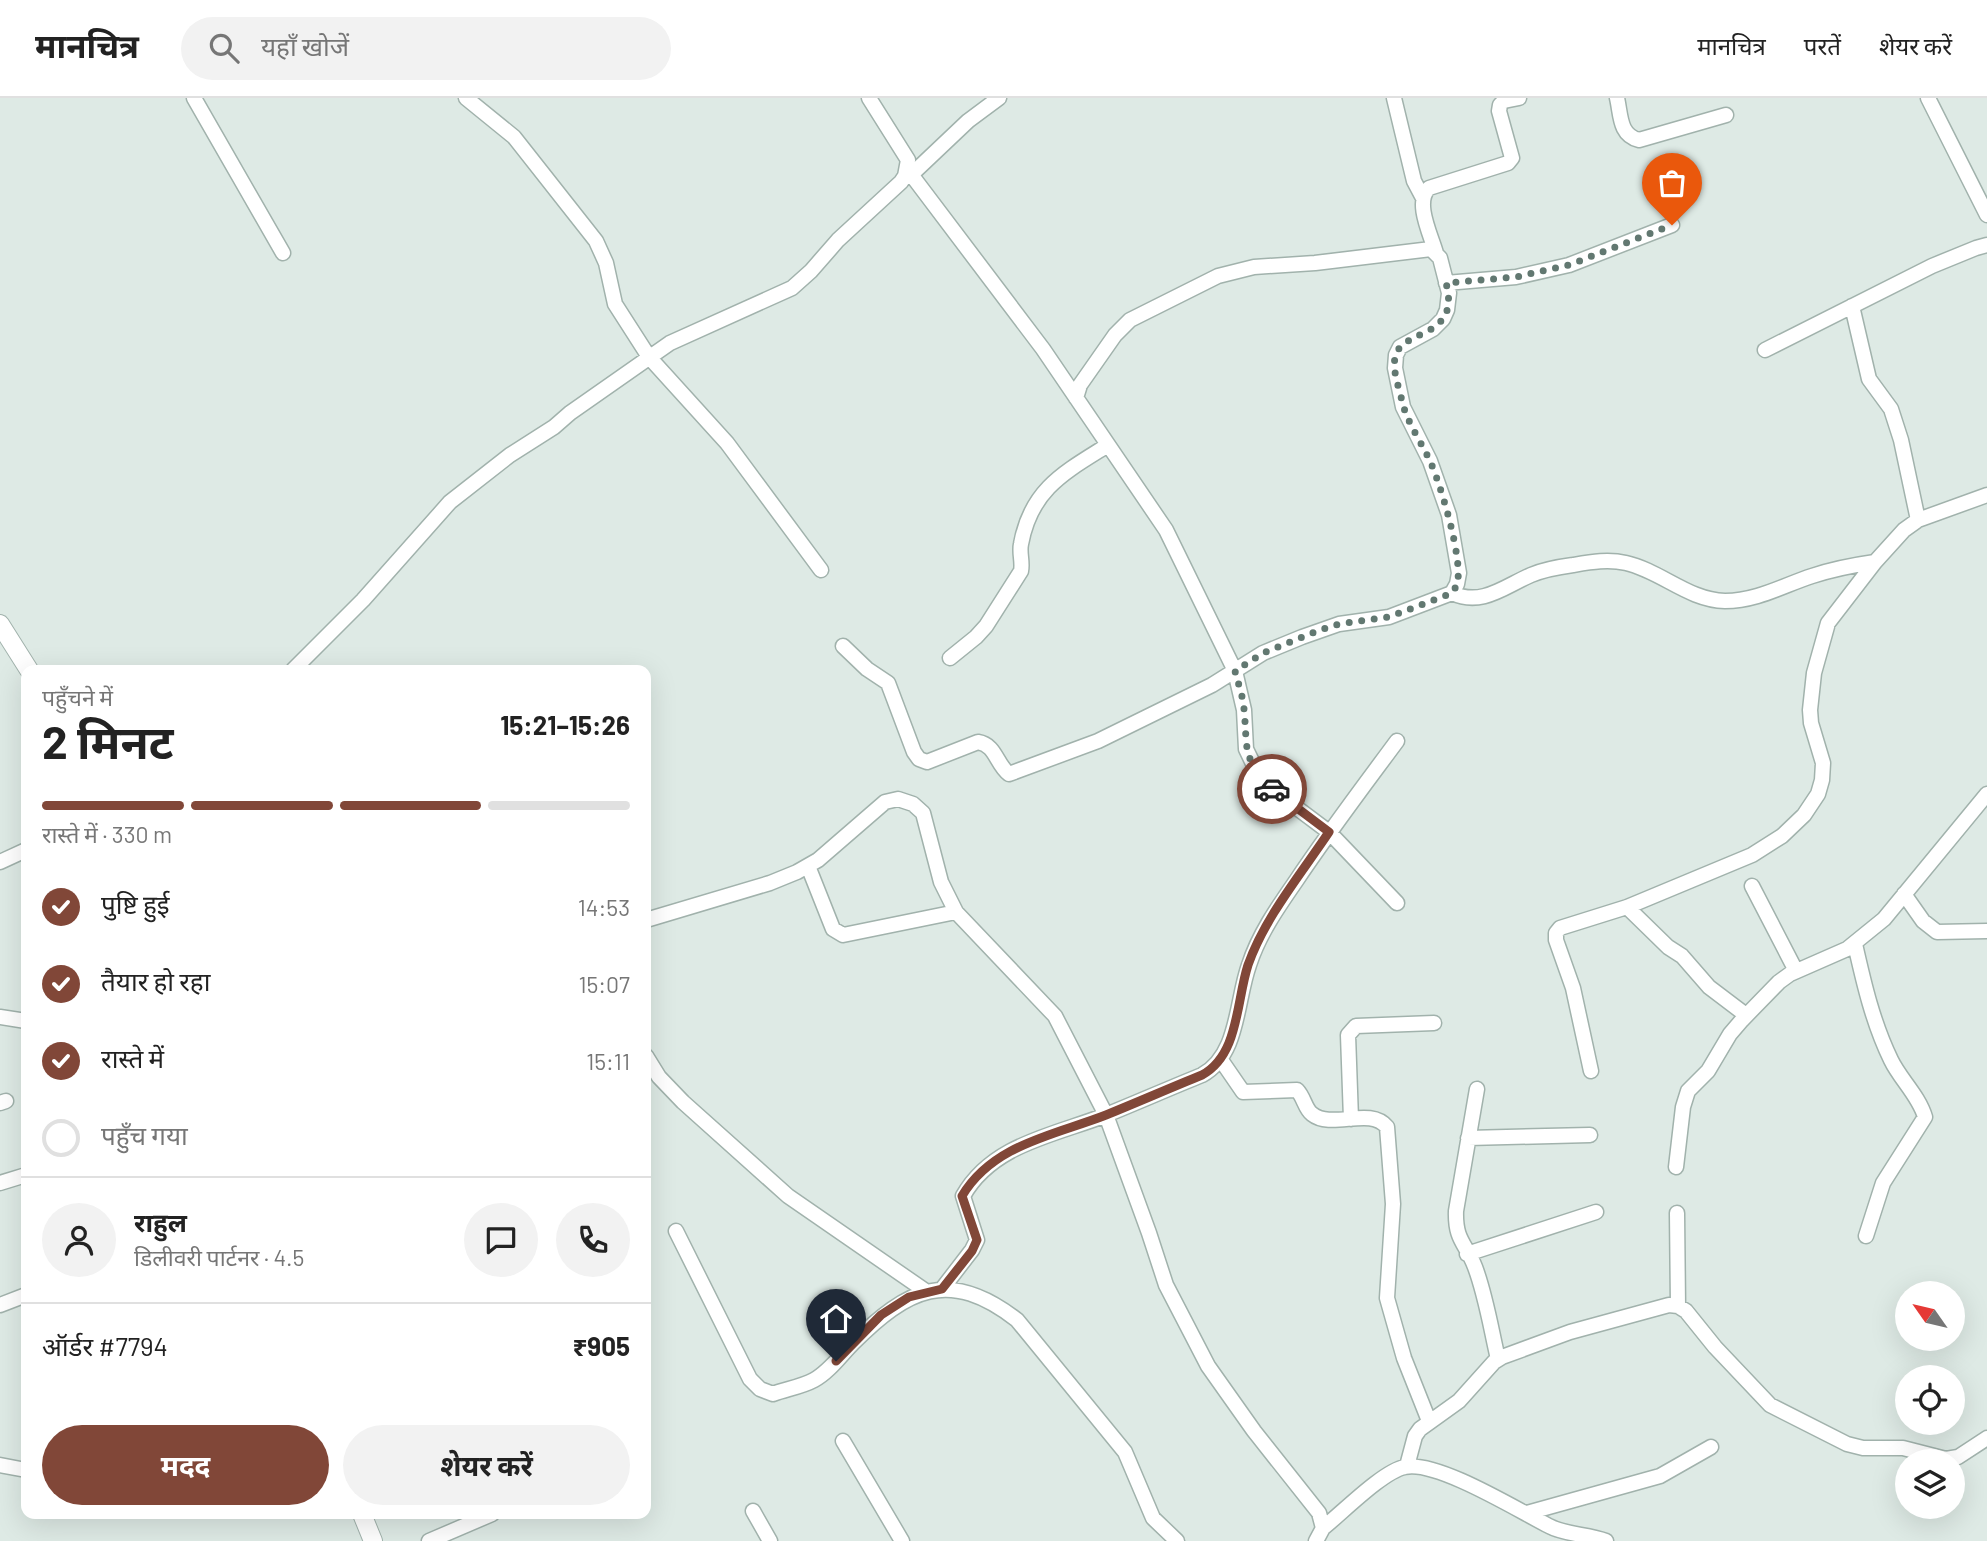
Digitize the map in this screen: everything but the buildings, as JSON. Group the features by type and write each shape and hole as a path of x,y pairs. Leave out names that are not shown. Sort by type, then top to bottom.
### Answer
{"street":[{"path":"194,98 283,253"},
{"path":"466,98 514,137 596,242 606,262 615,304 649,357 727,443 821,569"},
{"path":"869,98 908,160 909,172 1043,349 1166,530 1235,671 1244,710 1245,750 1259,776 1273,790 1329,832 1397,903"},
{"path":"298,665 363,600 450,502 510,455 554,427 649,357 692,332 737,315 792,288 909,172 999,98"},
{"path":"1394,98 1415,181 1423,198"},
{"path":"1436,253 1422,203 1423,198 1429,188 1508,163 1512,158 1499,111 1500,105 1504,101 1519,98"},
{"path":"1617,98 1624,132 1630,138 1639,140 1726,115"},
{"path":"1928,98 1987,215"},
{"path":"1446,283 1516,277 1569,265 1672,225"},
{"path":"1765,350 1931,266 1987,245"},
{"path":"843,646 867,669 888,683 919,760 927,762 978,742 991,747 1009,774 1098,741 1212,685 1263,653 1339,624 1389,617 1452,593 1457,584 1458,573 1449,515 1430,461 1404,407 1395,368 1400,347 1433,329 1443,319 1447,310 1449,293 1440,258 1431,249 1315,263 1254,267 1218,276 1130,320 1108,345 1080,385 1076,398"},
{"path":"1852,306 1869,379 1891,410 1918,520"},
{"path":"950,658 986,626 1021,571 1023,563 1020,547 1036,501 1052,482 1108,445"},
{"path":"1591,1072 1573,988 1556,933 1567,925 1627,907 1752,855 1782,836 1804,815 1818,794 1822,780 1823,763 1811,723 1810,710 1814,673 1824,634 1833,614 1904,530 1918,520 1987,495"},
{"path":"1452,593 1471,599 1507,589 1530,575 1547,569 1616,561 1637,566 1682,589 1712,600 1742,600 1837,569 1875,562"},
{"path":"0,624 26,665"},
{"path":"942,1289 972,1251 977,1240 962,1196 989,1163 1018,1147 1106,1115 1202,1075 1221,1060 1229,1044 1248,965 1260,939 1329,832 1397,741"},
{"path":"1676,1167 1683,1107 1688,1091 1708,1071 1730,1034 1779,982 1796,971 1855,944 1884,919 1987,794"},
{"path":"651,918 770,884 808,866 885,802 898,799 913,804 923,813 941,882 956,912 1055,1016 1106,1115 1166,1285 1208,1366 1254,1431 1319,1513 1320,1535"},
{"path":"0,862 21,852"},
{"path":"808,866 833,929 844,935 956,912"},
{"path":"1752,886 1796,971"},
{"path":"1904,894 1923,921 1937,932 1987,931"},
{"path":"1627,907 1668,947 1682,956 1709,987 1746,1015"},
{"path":"1855,944 1872,1013 1884,1044 1892,1063 1925,1117 1883,1183 1866,1236"},
{"path":"0,1017 21,1021"},
{"path":"0,1025 21,1021"},
{"path":"1351,1119 1350,1030 1356,1026 1433,1023"},
{"path":"1221,1060 1243,1092 1297,1090 1313,1115 1322,1118 1377,1119 1383,1122 1389,1134 1393,1204 1387,1298 1404,1358 1429,1421"},
{"path":"651,1064 682,1102 788,1196 927,1292"},
{"path":"1477,1089 1455,1226 1476,1270 1498,1359"},
{"path":"1468,1138 1590,1135"},
{"path":"0,1183 21,1177"},
{"path":"1467,1254 1596,1212"},
{"path":"1678,1213 1678,1306"},
{"path":"676,1231 750,1379 760,1389 773,1394 813,1380 825,1372 881,1315 909,1297 942,1289 957,1290 995,1303 1017,1320 1125,1452 1153,1518 1177,1541"},
{"path":"0,1305 21,1297"},
{"path":"1407,1466 1415,1436 1429,1421 1459,1401 1498,1359 1570,1332 1669,1306 1678,1306 1686,1311 1715,1347 1770,1405 1847,1444 1863,1448 1903,1448 1946,1460 1958,1457 1987,1438"},
{"path":"843,1441 902,1541"},
{"path":"1527,1513 1660,1476 1711,1447"},
{"path":"0,1465 21,1469"},
{"path":"1320,1535 1387,1475 1407,1466 1448,1475 1527,1513 1556,1535 1606,1541"},
{"path":"753,1511 770,1541"},
{"path":"364,1519 373,1541"},
{"path":"429,1541 480,1519"}],"way so far":[{"path":"1272,789 1259,776 1245,750 1243,702 1235,671 1263,653 1302,637 1339,624 1389,617 1452,593 1457,584 1458,573 1449,515 1430,461 1404,407 1395,368 1400,347 1433,329 1443,319 1449,293 1446,283 1516,277 1569,265 1672,225"}],"route":[{"path":"836,1361 881,1315 909,1297 942,1289 956,1272 977,1240 962,1196 989,1163 1018,1147 1106,1115 1202,1075 1221,1060 1229,1044 1248,965 1260,939 1329,832 1272,789"}]}
